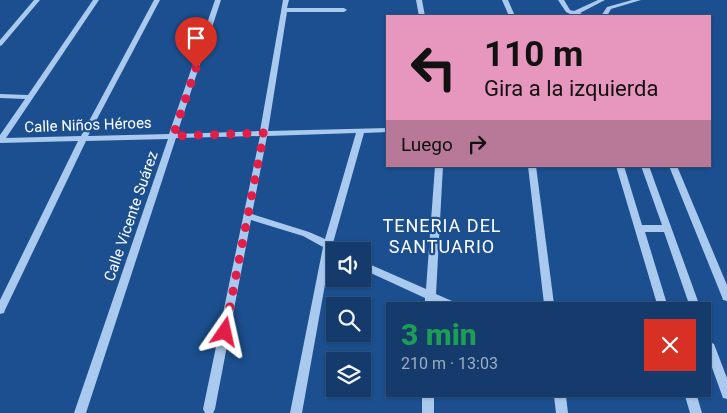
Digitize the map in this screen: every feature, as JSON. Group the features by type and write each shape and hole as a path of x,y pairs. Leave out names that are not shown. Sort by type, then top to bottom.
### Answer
{"street":[{"path":"0,44 37,0"},
{"path":"0,141 96,0"},
{"path":"0,310 83,139 157,0"},
{"name":"Calle Vicente Suárez","path":"80,413 218,0"},
{"path":"210,409 264,133 286,0"},
{"path":"419,0 422,15"},
{"path":"505,0 512,15"},
{"path":"561,0 566,9 573,15 585,7 602,0"},
{"path":"604,15 608,8 638,0"},
{"path":"585,7 585,15"},
{"path":"285,10 344,10"},
{"path":"0,96 30,97"},
{"path":"329,242 361,130"},
{"name":"Calle Niños Héroes","path":"0,141 386,130"},
{"path":"371,270 430,300 439,167"},
{"path":"532,167 549,302"},
{"path":"620,167 661,302"},
{"path":"645,167 693,302"},
{"path":"673,167 727,297"},
{"path":"247,216 306,234 326,243"},
{"path":"639,228 667,229"},
{"path":"296,413 326,255"},
{"path":"711,350 727,394"},
{"path":"428,397 428,413"},
{"path":"560,397 562,413"},
{"path":"691,397 696,413"}],"district":[{"name":"TENERIA DEL SANTUARIO","path":"442,235"}],"route":[{"path":"196,68 173,136 264,133 225,332"}]}
